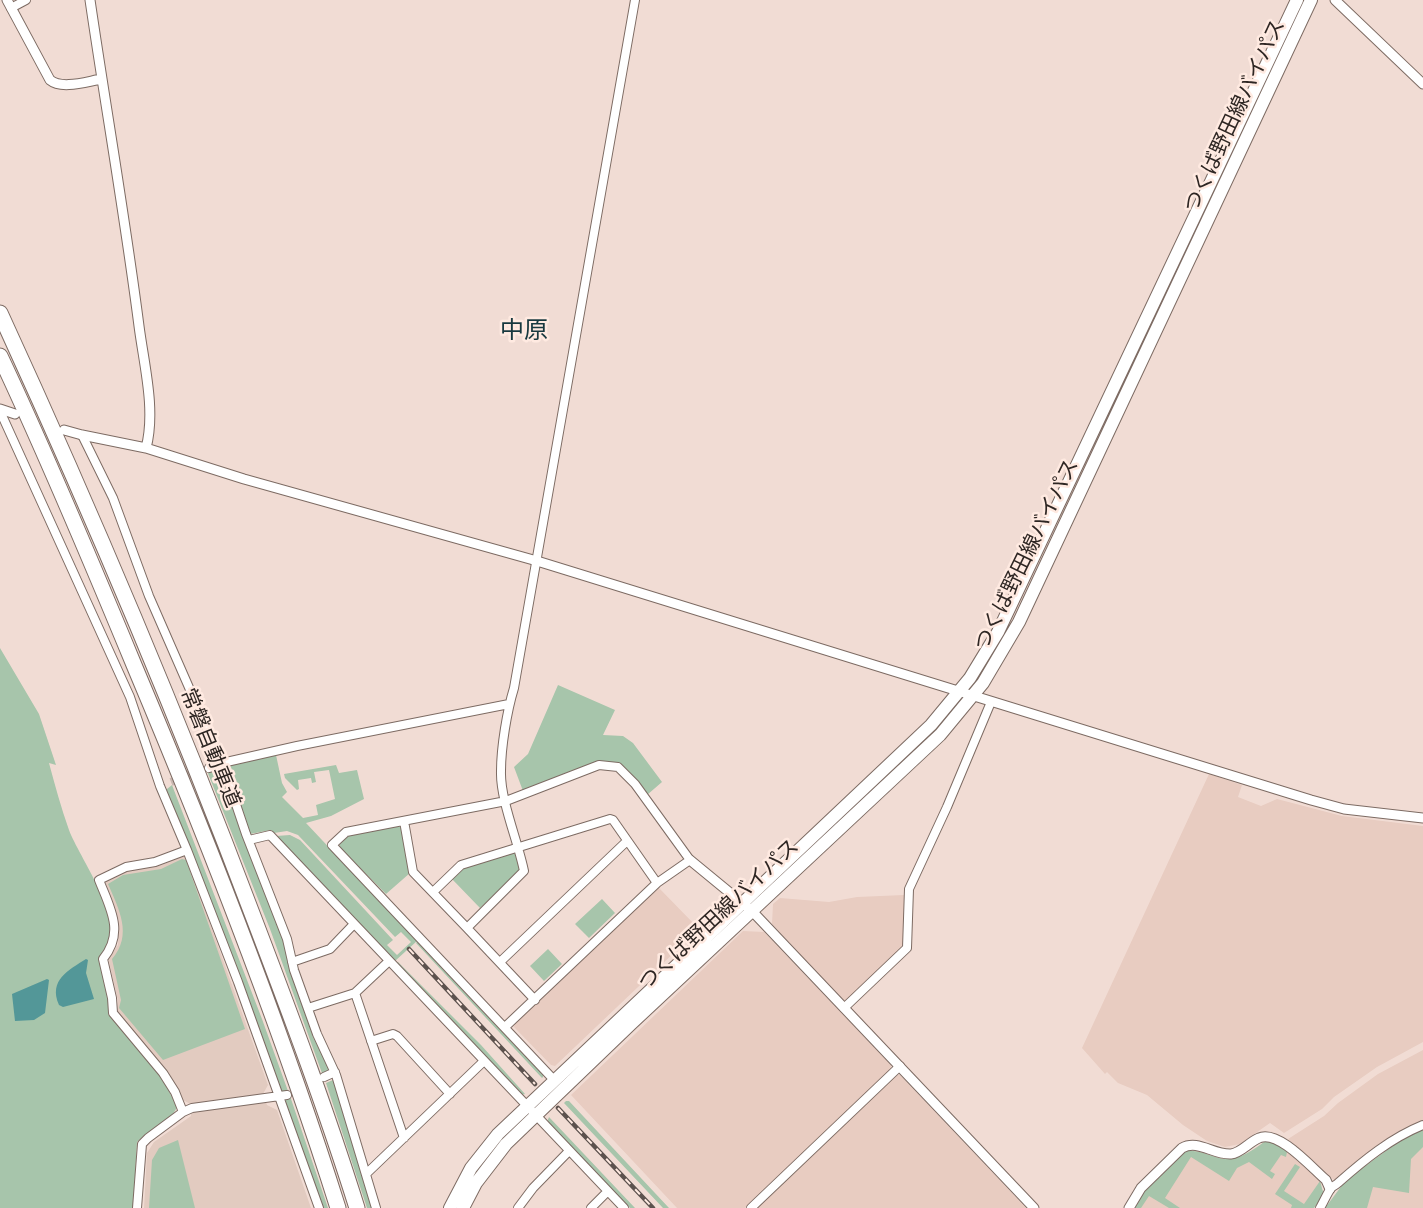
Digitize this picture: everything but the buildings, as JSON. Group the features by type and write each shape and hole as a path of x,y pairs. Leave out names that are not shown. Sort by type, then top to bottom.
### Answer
{"highway":[{"name":"常磐自動車道","path":"0,313 96,527 187,743 299,1037 357,1208"},
{"name":"常磐自動車道","path":"0,356 78,531 202,829 290,1063 338,1208"}],"main road":[{"name":"つくば野田線バイパス","path":"450,1208 459,1187 498,1134 531,1111 747,906 931,725 959,692 998,632 1297,0"},
{"name":"つくば野田線バイパス","path":"463,1208 476,1183 554,1080 747,906 907,768 940,735 983,683 1019,622 1311,0"}],"street":[{"path":"26,0 9,4 50,81 64,85 102,79"},
{"path":"90,0 127,230 148,393 150,435 146,448"},
{"path":"467,928 524,871 500,772 509,704 514,688 537,561 634,0"},
{"path":"1335,0 1423,84"},
{"path":"0,410 15,414"},
{"path":"0,410 130,697 160,786 282,1095 318,1208"},
{"path":"64,430 146,448 244,479 537,561 1311,800 1344,808 1423,818"},
{"path":"82,435 113,498 149,596 222,763 287,939 292,962 317,1034 335,1072 376,1208"},
{"path":"844,1008 907,948 909,889 914,874 947,807 991,702"},
{"path":"209,768 222,763 509,704"},
{"path":"554,1080 332,845 346,832 506,801 599,765 618,766 635,784 690,860 747,906 1034,1208"},
{"path":"160,786 171,782"},
{"path":"433,892 461,865 610,819 613,820 657,883"},
{"path":"404,821 413,872 535,1000"},
{"path":"249,840 270,835 624,1208"},
{"path":"500,962 627,841"},
{"path":"183,1112 175,1092 163,1073 113,1013 103,959 111,950 115,939 114,919 99,880 126,867 155,862 187,850"},
{"path":"505,1027 657,883 690,860"},
{"path":"292,962 330,949 354,924"},
{"path":"308,1008 355,993 389,961"},
{"path":"355,993 404,1137"},
{"path":"371,1041 393,1034 397,1036 450,1094"},
{"path":"366,1174 484,1062"},
{"path":"751,1208 900,1066"},
{"path":"324,1077 335,1072"},
{"path":"138,1208 142,1144 148,1138 192,1108 282,1095"},
{"path":"1320,1208 1330,1189 1388,1143 1403,1133 1423,1125"},
{"path":"1129,1208 1141,1188 1182,1148 1194,1144 1214,1152 1232,1154 1259,1137 1268,1136 1279,1139 1326,1180 1330,1189"},
{"path":"518,1208 532,1188 569,1151"},
{"path":"591,1208 608,1191"}],"shaded area":[{"path":"1209,774 1242,785 1238,797 1261,806 1277,799 1342,816 1423,826 1423,1042 1377,1067 1334,1097 1322,1109 1284,1133 1270,1123 1240,1144 1225,1147 1207,1141 1183,1125 1147,1095 1118,1083 1107,1072 1105,1074 1082,1048"},
{"path":"183,856 186,857 268,1085 263,1094 267,1105 277,1110 311,1208 144,1208 147,1153 154,1142 191,1116 192,1105 183,1100 165,1068 117,1012 118,1001 109,958 118,945 119,921 105,884 106,881 122,872 162,865"},
{"path":"658,887 699,929 555,1066 551,1065 514,1027 515,1024"},
{"path":"904,895 903,944 847,1000 843,1000 772,924 773,904 780,898 829,902 857,897"},
{"path":"743,931 764,932 891,1065 891,1069 745,1208 677,1208 571,1095"},
{"path":"1423,1050 1423,1121 1404,1129 1335,1181 1288,1139 1324,1116 1378,1074"},
{"path":"896,1075 900,1075 1026,1208 756,1208"},
{"path":"1423,1129 1423,1208 1325,1208"},
{"path":"1264,1142 1277,1142 1322,1183 1314,1208 1135,1208 1144,1192 1197,1150 1220,1158 1234,1159 1248,1154"}],"green space":[{"path":"0,648 39,714 56,765 49,763 66,822 98,888 110,920 111,935 108,947 99,957 109,1002 108,1014 159,1073 177,1106 167,1120 137,1142 133,1208 0,1208"},
{"path":"558,685 615,710 603,735 623,736 633,743 662,782 647,795 640,783 620,763 597,762 523,791 514,767 528,754"},
{"path":"276,755 282,783 287,792 282,797 303,818 318,815 316,805 335,799 329,770 314,772 316,782 312,783 311,778 298,780 299,789 297,790 284,774 336,765 339,773 357,770 364,799 331,816 306,823 417,941 395,961 276,836 290,835 300,840 393,940 387,945 397,955 411,942 401,932 395,937 298,835 287,831 274,833 271,830 250,834 228,765"},
{"path":"218,768 283,940 313,1037 329,1068 323,1076 270,929 207,771"},
{"path":"172,785 288,1091 284,1092 279,1089 211,903 166,794 167,789"},
{"path":"398,825 401,828 410,873 386,894 339,847 348,835"},
{"path":"513,853 517,854 519,872 480,908 452,879 465,867"},
{"path":"182,859 186,860 245,1029 163,1060 119,1008 121,1000 112,959 122,941 123,931 120,912 108,884 123,875 161,869"},
{"path":"602,899 615,913 589,938 575,924"},
{"path":"418,941 543,1073 542,1078 416,943"},
{"path":"548,949 562,964 544,981 530,966"},
{"path":"398,962 481,1045 525,1094 521,1095"},
{"path":"333,1080 373,1208 367,1208 326,1083"},
{"path":"290,1096 328,1208 322,1208 284,1100"},
{"path":"569,1101 669,1208 663,1208 564,1103"},
{"path":"549,1117 635,1208 630,1208 547,1122"},
{"path":"1423,1129 1423,1147 1411,1159 1409,1193 1373,1187 1367,1208 1325,1208 1346,1180 1405,1137"},
{"path":"178,1140 195,1208 149,1208 152,1160 159,1148"},
{"path":"1264,1142 1277,1142 1287,1152 1286,1157 1281,1155 1270,1171 1275,1174 1272,1179 1249,1162 1237,1168 1229,1181 1191,1157 1165,1198 1180,1208 1169,1208 1149,1196 1141,1208 1135,1208 1144,1192 1186,1151 1232,1159 1248,1153"},
{"path":"1295,1164 1300,1167 1284,1191 1304,1204 1320,1181 1324,1195 1314,1208 1291,1208 1292,1205 1275,1194"}],"water":[{"path":"86,959 88,960 86,973 94,999 63,1007 59,1005 56,996 58,982 67,972"},
{"path":"49,980 45,1013 34,1020 15,1021 12,994"}],"tunnel":[{"path":"171,782 199,771"}],"railway":[{"path":"409,949 535,1084"},
{"path":"558,1108 653,1208"}],"district":[{"name":"中原","path":"524,331"}]}
